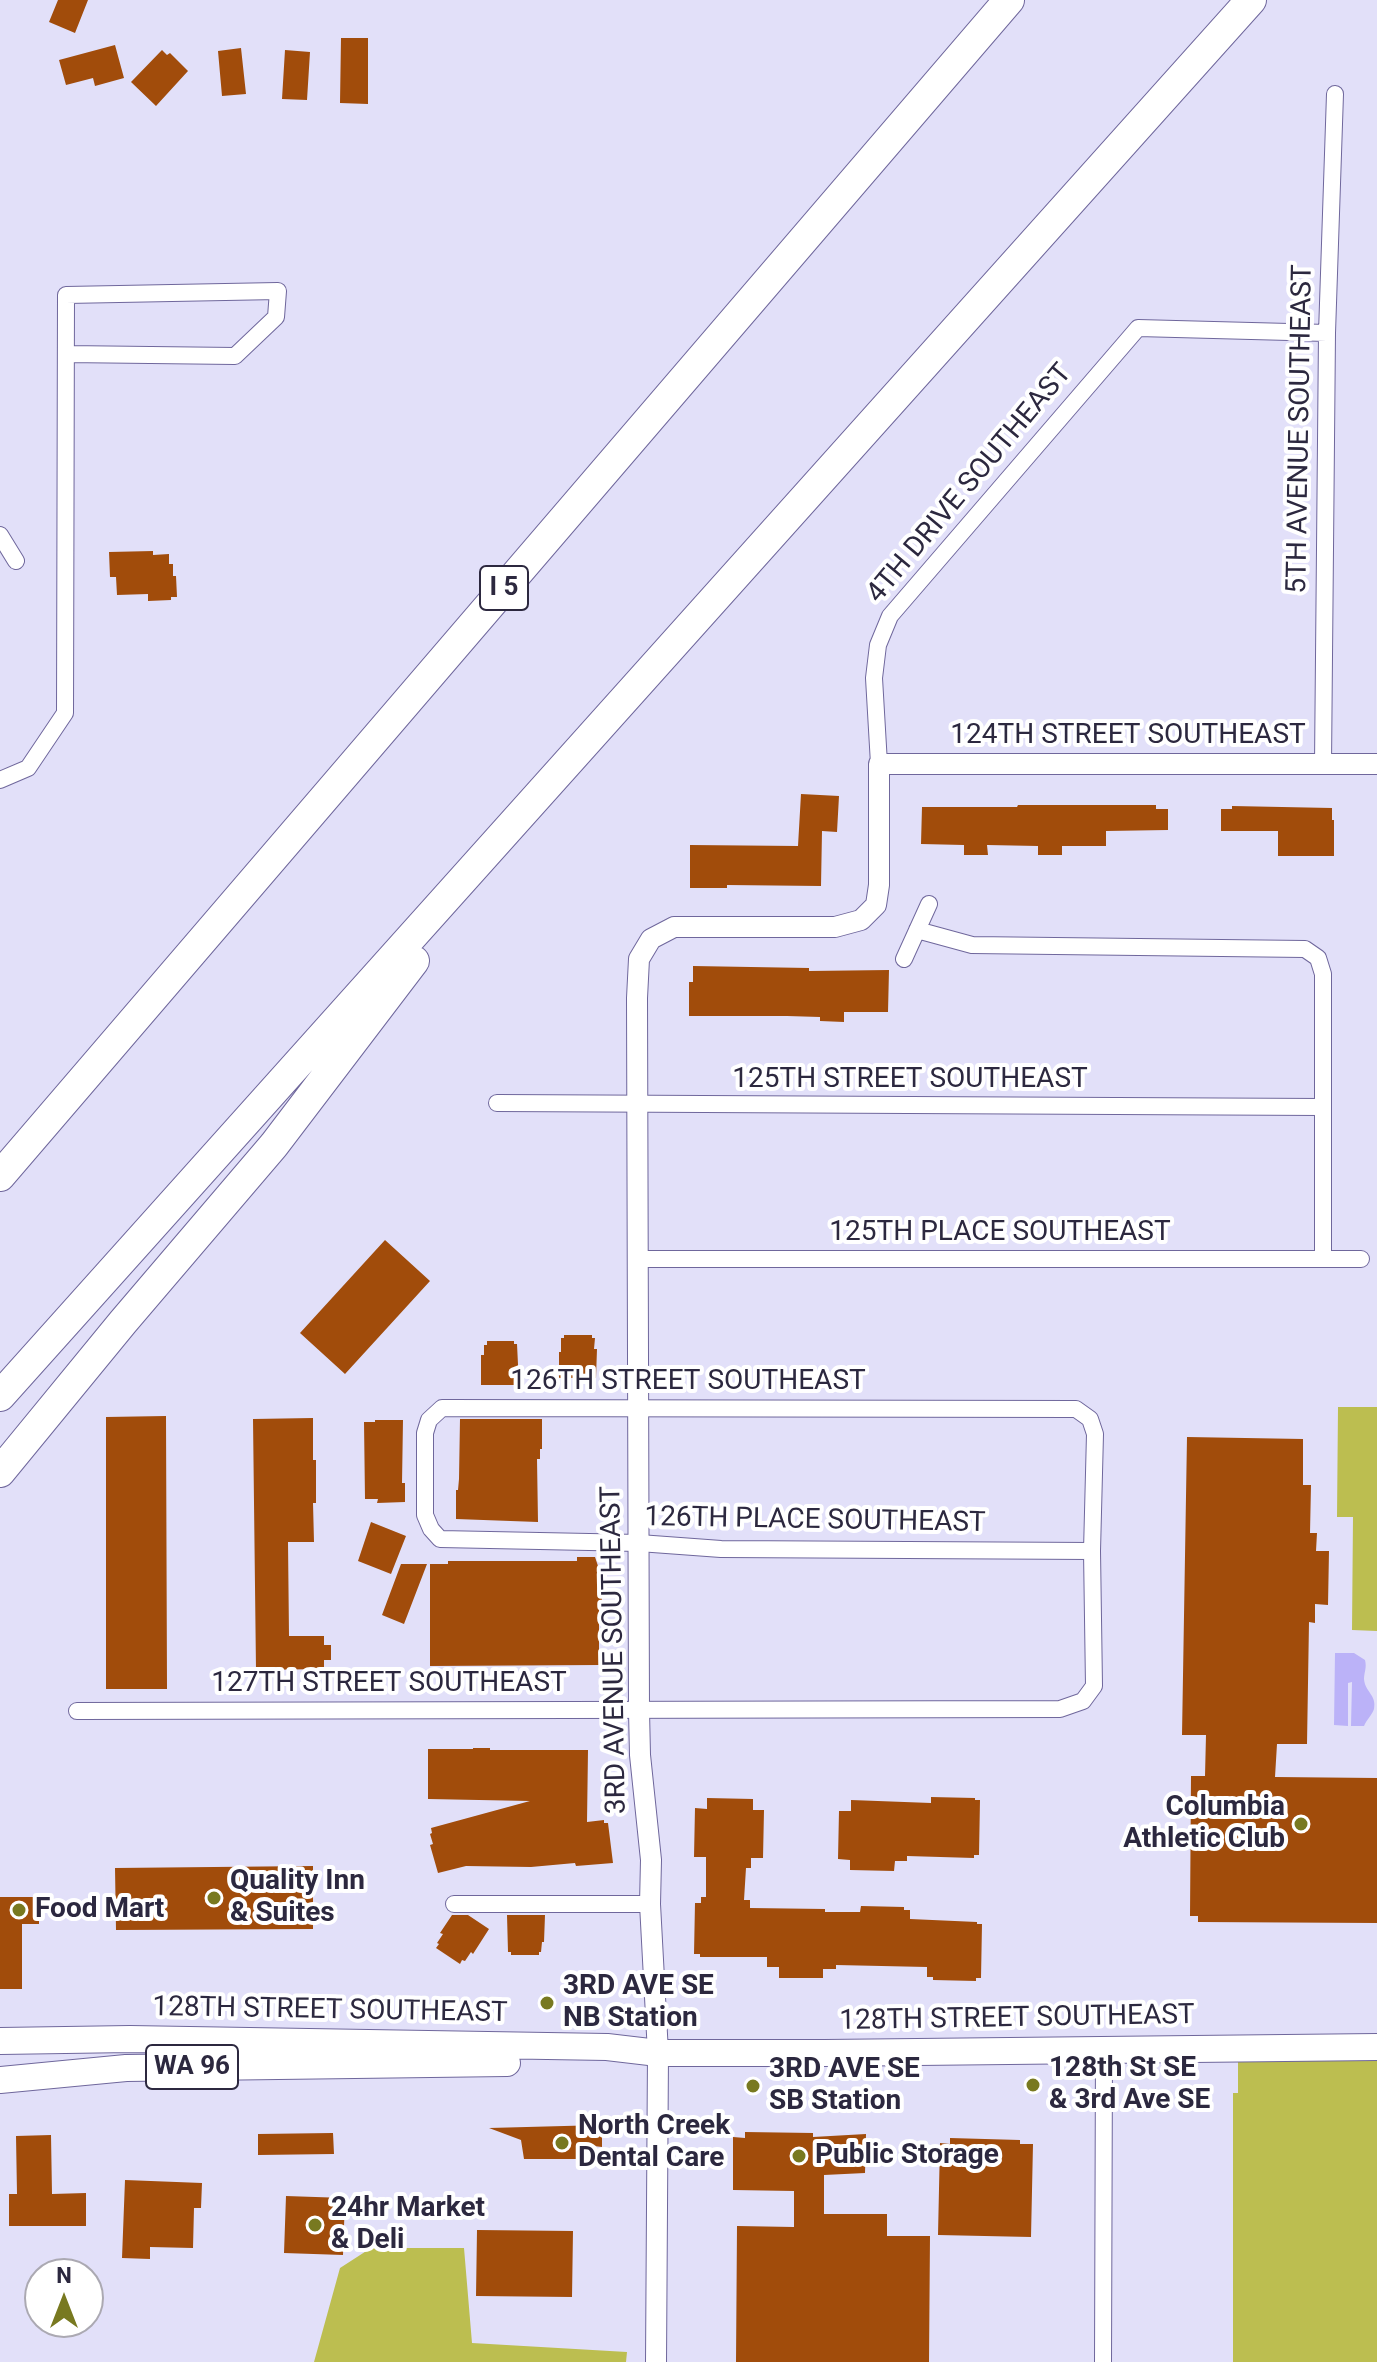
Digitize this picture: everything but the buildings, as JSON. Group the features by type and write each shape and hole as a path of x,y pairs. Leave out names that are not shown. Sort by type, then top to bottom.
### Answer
{"highway":[{"name":"I 5","path":"0,1176 1009,0"},
{"path":"0,1396 1251,0"},
{"path":"0,1472 274,1145 539,795"}],"main road":[{"name":"128TH STREET SOUTHEAST","path":"0,2041 130,2039 607,2047 658,2053 1377,2047"},
{"path":"126,2068 156,2053 251,2053 280,2042"},
{"name":"128TH STREET SOUTHEAST","path":"0,2080 126,2068 607,2061 658,2053"}],"street":[{"name":"5TH AVENUE SOUTHEAST","path":"1323,764 1327,333 1335,94"},
{"path":"0,780 28,768 65,713 66,295 278,291 276,317 235,356 66,354"},
{"name":"4TH DRIVE SOUTHEAST","path":"651,939 674,927 835,927 861,920 876,905 879,885 879,764 874,678 878,645 890,616 1138,328 1327,333"},
{"path":"0,535 16,561"},
{"name":"124TH STREET SOUTHEAST","path":"879,764 1377,764"},
{"path":"904,959 929,904"},
{"path":"917,930 972,945 1305,949 1318,958 1323,974 1323,1259"},
{"name":"3RD AVENUE SOUTHEAST","path":"651,939 639,959 637,998 639,1711 640,1755 651,1860 650,1904 658,2053 656,2362"},
{"name":"125TH STREET SOUTHEAST","path":"497,1103 1322,1107"},
{"name":"125TH PLACE SOUTHEAST","path":"639,1259 1361,1259"},
{"name":"126TH STREET SOUTHEAST","path":"440,1539 425,1515 425,1433 429,1420 442,1408 1076,1409 1090,1419 1095,1434 1092,1551"},
{"name":"126TH PLACE SOUTHEAST","path":"440,1539 639,1543 721,1549 1092,1551"},
{"name":"127TH STREET SOUTHEAST","path":"77,1711 1060,1709 1083,1701 1094,1686 1092,1551"},
{"path":"454,1904 650,1904"},
{"path":"1103,2362 1104,2049"}],"shaded area":[{"path":"1338,1407 1377,1407 1377,1631 1352,1630 1353,1517 1337,1517"},
{"path":"1335,1653 1354,1653 1365,1660 1364,1679 1374,1704 1364,1726 1351,1726 1352,1682 1348,1683 1348,1726 1334,1725"},
{"path":"1377,2047 1377,2362 1233,2362 1233,2093 1238,2093 1238,2049"},
{"path":"371,2248 464,2248 472,2343 627,2352 626,2362 314,2362 340,2268"}],"place":[{"name":"Columbia Athletic Club","path":"1301,1824"},
{"name":"Quality Inn & Suites","path":"214,1898"},
{"name":"Food Mart","path":"19,1910"},
{"name":"3RD AVE SE NB Station","path":"547,2003"},
{"name":"128th St SE & 3rd Ave SE","path":"1033,2085"},
{"name":"3RD AVE SE SB Station","path":"753,2086"},
{"name":"North Creek Dental Care","path":"562,2143"},
{"name":"Public Storage","path":"799,2156"},
{"name":"24hr Market & Deli","path":"315,2225"}]}
